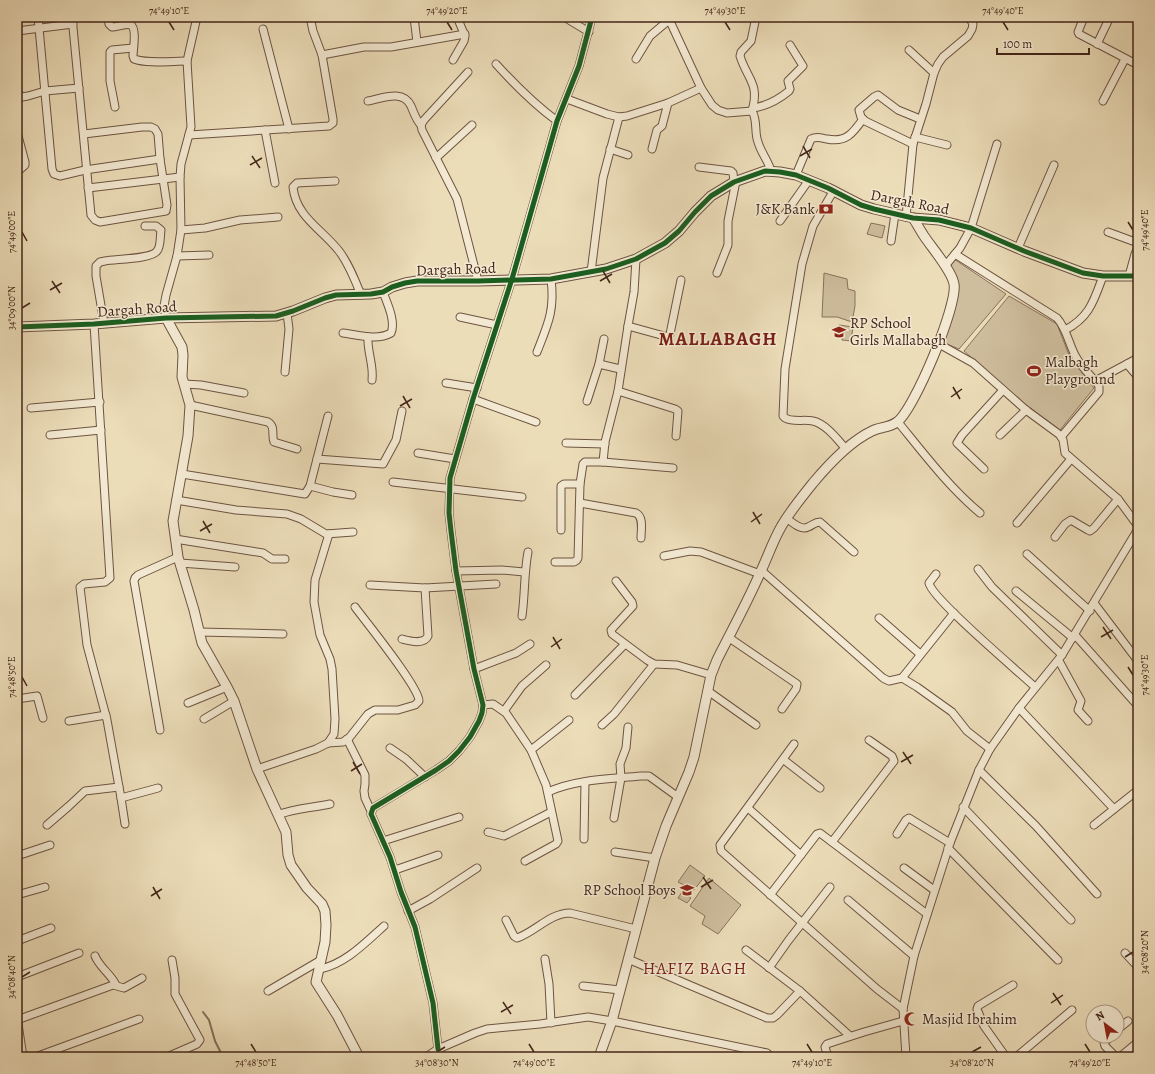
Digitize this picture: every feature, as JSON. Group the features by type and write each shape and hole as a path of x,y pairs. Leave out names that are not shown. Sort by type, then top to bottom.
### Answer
{"street":[{"path":"38,17 52,169 54,174 60,176 85,170 160,159"},
{"path":"108,17 109,24 112,28 129,25 132,26 134,30 134,59 187,61"},
{"path":"197,17 186,70 191,127 181,164 181,230 177,256 164,306 166,318 182,348 182,373 190,405 188,436 173,521 175,539 179,560 202,643 234,702 257,769 286,832 288,855 291,865 307,888 322,904 325,912 326,924 320,964 316,978 318,986 337,1015 359,1057"},
{"path":"190,135 329,126 333,123 334,119 322,55 313,31 310,17"},
{"path":"414,17 417,42"},
{"path":"453,60 464,41 465,34 457,17"},
{"path":"564,17 588,32"},
{"path":"371,811 373,808 449,761 470,737 479,721 483,705 474,669 456,572 449,513 450,478 512,279 557,121 579,66 592,17"},
{"path":"599,1057 612,1020 655,858 694,757 711,675 716,660 760,572 772,543 786,518 815,481 846,449 873,430 890,426 898,422 915,397 938,344 955,286 953,279 945,266 910,217 914,140 938,64 943,57 968,36 973,24 969,17"},
{"path":"1084,17 1078,32 1096,44 1138,65"},
{"path":"1096,44 1110,17"},
{"path":"636,59 650,36 669,18 708,100 718,110 727,113 753,110 762,107 772,103 789,91 788,81 803,66 790,45"},
{"path":"754,18 752,42 741,52 740,56 754,86 755,92 753,110 756,121 758,143 771,171"},
{"path":"17,31 73,21 84,134 85,170 90,215 94,220 100,222 166,212 167,205 164,179 160,159 158,134 155,129 151,127 84,134"},
{"path":"263,29 289,129"},
{"path":"322,55 364,47 391,47 465,34"},
{"path":"115,107 110,81 110,52 112,50 133,48"},
{"path":"909,50 934,73"},
{"path":"1103,101 1125,59"},
{"path":"496,64 519,90 536,106 557,121"},
{"path":"421,125 468,72"},
{"path":"17,92 22,96 28,96 45,91 79,88"},
{"path":"567,99 606,114 627,116 668,103 701,88"},
{"path":"920,119 898,110 878,95 858,110 863,119 914,140 947,145"},
{"path":"368,101 397,96 404,97 408,101 457,199 478,281"},
{"path":"652,149 657,130 662,126 668,103"},
{"path":"591,272 599,200 619,116"},
{"path":"796,175 811,139 814,137 832,140 847,137 855,131 863,119"},
{"path":"436,158 472,125"},
{"path":"264,130 276,183"},
{"path":"17,172 25,165 18,136"},
{"path":"945,266 965,239 970,228 997,144"},
{"path":"610,149 628,155"},
{"path":"1018,248 1054,165"},
{"path":"699,166 731,172 733,173 735,182 728,221 728,245 717,273"},
{"name":"Dargah Road","path":"17,327 94,324 166,318 268,316 287,313 336,295 361,296 382,292 398,285 416,281 551,279 591,272 636,259 665,243 679,231 707,200 720,190 758,173 771,171 796,175 834,190 861,205 874,209 910,217 939,220 970,228 1073,270 1103,276 1133,276"},
{"path":"88,188 180,177"},
{"path":"780,221 809,180"},
{"path":"335,181 297,183 294,184 294,192 299,207 306,219 334,246 344,259 361,296"},
{"path":"834,190 813,226 802,264 785,369 782,416 786,419 812,421 820,424 846,449"},
{"path":"891,240 895,214"},
{"path":"181,230 205,228 240,220 278,217"},
{"path":"104,323 96,276 96,266 100,262 147,256 155,253 159,248 161,230 156,226 144,226"},
{"path":"1108,232 1138,243"},
{"path":"1133,276 1135,254 1138,248"},
{"path":"955,254 1061,322 1076,356 1086,371 1100,387 1099,392 1061,437"},
{"path":"177,256 209,255"},
{"path":"604,462 605,444 618,391 620,370 634,292 636,259"},
{"path":"1065,330 1080,321 1085,315 1091,306 1103,276"},
{"path":"537,352 551,313 553,303 551,279"},
{"path":"628,326 668,336 670,334 681,280"},
{"path":"343,333 368,337 386,336 391,333 393,330 393,325 388,306 382,292"},
{"path":"285,372 289,329 287,313"},
{"path":"460,317 497,325"},
{"path":"94,324 110,578 105,582 84,584 80,587 87,645 106,715 125,824"},
{"path":"368,337 367,348 373,372 372,380"},
{"path":"587,401 599,364 604,339"},
{"path":"906,1057 903,1009 914,956 949,845 979,770 990,749 1019,708 1035,686 1060,658 1074,637 1138,527 1118,499 1065,453 1061,437 1026,410 973,363 938,344"},
{"path":"1095,381 1138,358"},
{"path":"599,364 620,370"},
{"path":"1127,364 1138,376"},
{"path":"446,383 477,388"},
{"path":"184,384 201,385 244,393"},
{"path":"984,469 957,443 962,435 1003,390"},
{"path":"618,391 675,409 679,413 676,436"},
{"path":"474,399 536,422"},
{"path":"31,408 100,402"},
{"path":"190,405 268,422 273,428 274,442 297,449"},
{"path":"1000,435 1026,410"},
{"path":"317,459 383,464 396,440 402,411"},
{"path":"182,474 303,495 310,486 328,416"},
{"path":"898,422 948,482 980,513"},
{"path":"50,435 101,430"},
{"path":"566,443 605,444"},
{"path":"418,453 455,459"},
{"path":"1016,523 1071,459"},
{"path":"555,562 574,562 577,560 580,484 583,464 585,462 604,462 673,468"},
{"path":"394,482 522,497"},
{"path":"561,530 561,486 564,484 580,484"},
{"path":"310,486 352,495"},
{"path":"1055,537 1068,521 1071,520 1090,531 1099,523 1118,499"},
{"path":"176,500 236,510 287,514 301,519 323,533 330,534 353,532"},
{"path":"580,503 639,514 641,518 642,538"},
{"path":"786,518 802,528 806,528 820,522 854,552"},
{"path":"328,743 334,734 335,719 332,669 330,659 320,635 314,602 315,580 330,534"},
{"path":"175,539 263,552 272,558 285,559"},
{"path":"664,556 690,551 701,552 760,572 883,678 889,681 902,678 954,613"},
{"path":"522,616 526,578 524,572 528,552"},
{"path":"1027,554 1090,611"},
{"path":"160,730 134,581 135,578 138,575 179,560 235,567"},
{"path":"978,569 992,587 1060,658 1081,701 1078,710 1088,721"},
{"path":"456,572 502,570 524,572"},
{"path":"936,574 929,583 930,587 954,613 1035,686"},
{"path":"616,581 633,604 632,608 611,630 612,634 624,645 654,664 677,665 711,675"},
{"path":"370,585 425,588 496,584"},
{"path":"402,638 419,642 427,639 425,588"},
{"path":"1016,591 1074,637 1138,706"},
{"path":"1094,603 1138,662"},
{"path":"257,769 316,749 328,743 343,742 368,714 375,710 398,710 415,705 419,701 417,694 398,665 355,608"},
{"path":"879,618 920,654"},
{"path":"199,632 283,634"},
{"path":"728,637 797,684 796,689 782,709"},
{"path":"474,669 516,653 530,644"},
{"path":"575,695 624,645"},
{"path":"602,725 614,714 654,664"},
{"path":"504,711 522,686 546,665"},
{"path":"902,678 952,712 966,731 990,749"},
{"path":"188,703 227,687"},
{"path":"708,691 756,725"},
{"path":"17,699 37,696 43,718"},
{"path":"204,719 234,702"},
{"path":"483,705 493,704 504,711 531,750 548,792 558,841 556,844 525,861"},
{"path":"1019,708 1114,810"},
{"path":"69,721 106,715"},
{"path":"531,750 569,720"},
{"path":"614,818 621,778 620,764 626,748 628,727"},
{"path":"347,739 365,775 364,791 365,798 371,811 370,814 395,870 415,927 432,996 438,1049"},
{"path":"832,842 894,761 892,756 869,740"},
{"path":"794,744 784,760 720,845 721,851 877,989 903,1009"},
{"path":"390,748 406,759 425,777"},
{"path":"784,760 820,788"},
{"path":"979,770 1036,826 1097,894"},
{"path":"548,792 558,787 584,782 649,776 678,797"},
{"path":"584,782 584,839"},
{"path":"47,825 85,791 119,787"},
{"path":"121,798 158,788"},
{"path":"1094,826 1138,790"},
{"path":"278,815 290,811 330,804"},
{"path":"963,807 1071,920"},
{"path":"748,808 801,855"},
{"path":"488,832 504,836 551,812"},
{"path":"383,841 459,817"},
{"path":"897,834 909,818 949,845 1058,960"},
{"path":"770,895 818,834 822,834 927,914"},
{"path":"17,856 50,845"},
{"path":"615,852 655,858"},
{"path":"395,870 438,855"},
{"path":"408,910 430,899 477,868"},
{"path":"904,868 934,890"},
{"path":"17,895 46,887"},
{"path":"769,968 830,887"},
{"path":"848,900 914,956"},
{"path":"506,920 517,938 548,920 564,913 570,913 636,930"},
{"path":"268,991 320,964 334,964 351,954 384,926"},
{"path":"17,941 51,928"},
{"path":"746,950 800,991 850,1036"},
{"path":"17,976 79,953"},
{"path":"1125,953 1138,967"},
{"path":"95,956 98,963 110,975 116,985"},
{"path":"628,958 767,1018 773,1018 777,1015 800,991"},
{"path":"545,959 550,984 551,1022"},
{"path":"167,1057 197,1044 200,1040 175,994 175,978 172,960"},
{"path":"17,1020 116,985 124,988 142,978"},
{"path":"583,986 620,990"},
{"path":"1006,1057 984,1026 977,1009 978,1006 1013,986"},
{"path":"1016,1057 1072,1010"},
{"path":"426,1057 438,1049 486,1029 588,1017 612,1020 767,1053 771,1057"},
{"path":"35,1057 140,1019"},
{"path":"828,1057 826,1046 850,1036 903,1021"},
{"path":"17,1029 22,1057"},
{"path":"1120,1057 1138,1042"},
{"path":"1105,1044 1116,1057"}],"shaded area":[{"path":"871,223 885,226 882,238 867,234"},
{"path":"954,259 1006,294 959,349 942,342 957,295 949,266"},
{"path":"824,273 847,279 848,289 855,291 855,306 852,322 837,317 822,317"},
{"name":"Malbagh Playground","path":"1009,296 1057,324 1069,355 1094,388 1060,430 1021,401 964,351"},
{"path":"839,325 853,327 851,341 842,340 842,329"},
{"path":"690,865 705,876 694,890 678,882"},
{"path":"709,878 741,905 718,934 702,924 705,916 690,906"},
{"path":"682,892 691,898 687,903 678,898"}],"waterway":[{"path":"203,1012 209,1020 215,1041 223,1057"}],"cycle path":[{"path":"438,1049 433,1003 415,927 401,892 390,857 371,814 373,808 449,761 470,737 482,713 483,705 474,669 456,571 449,513 450,478 473,399 512,279 557,121 579,66 592,17"},
{"path":"17,327 94,324 166,318 276,316 336,295 371,294 383,292 392,287 417,281 551,279 606,269 636,259 665,243 679,231 711,196 734,182 765,171 796,175 828,188 861,205 874,209 913,218 939,220 971,228 1024,251 1083,273 1103,276 1138,276"}],"place":[{"name":"J&K Bank","path":"826,209"},
{"name":"RP School Girls Mallabagh","path":"839,332"},
{"name":"Malbagh Playground","path":"1034,371"},
{"name":"RP School Boys","path":"687,890"},
{"name":"Masjid Ibrahim","path":"911,1019"}],"district":[{"name":"MALLABAGH","path":"718,338"},
{"name":"HAFIZ BAGH","path":"695,968"}]}
